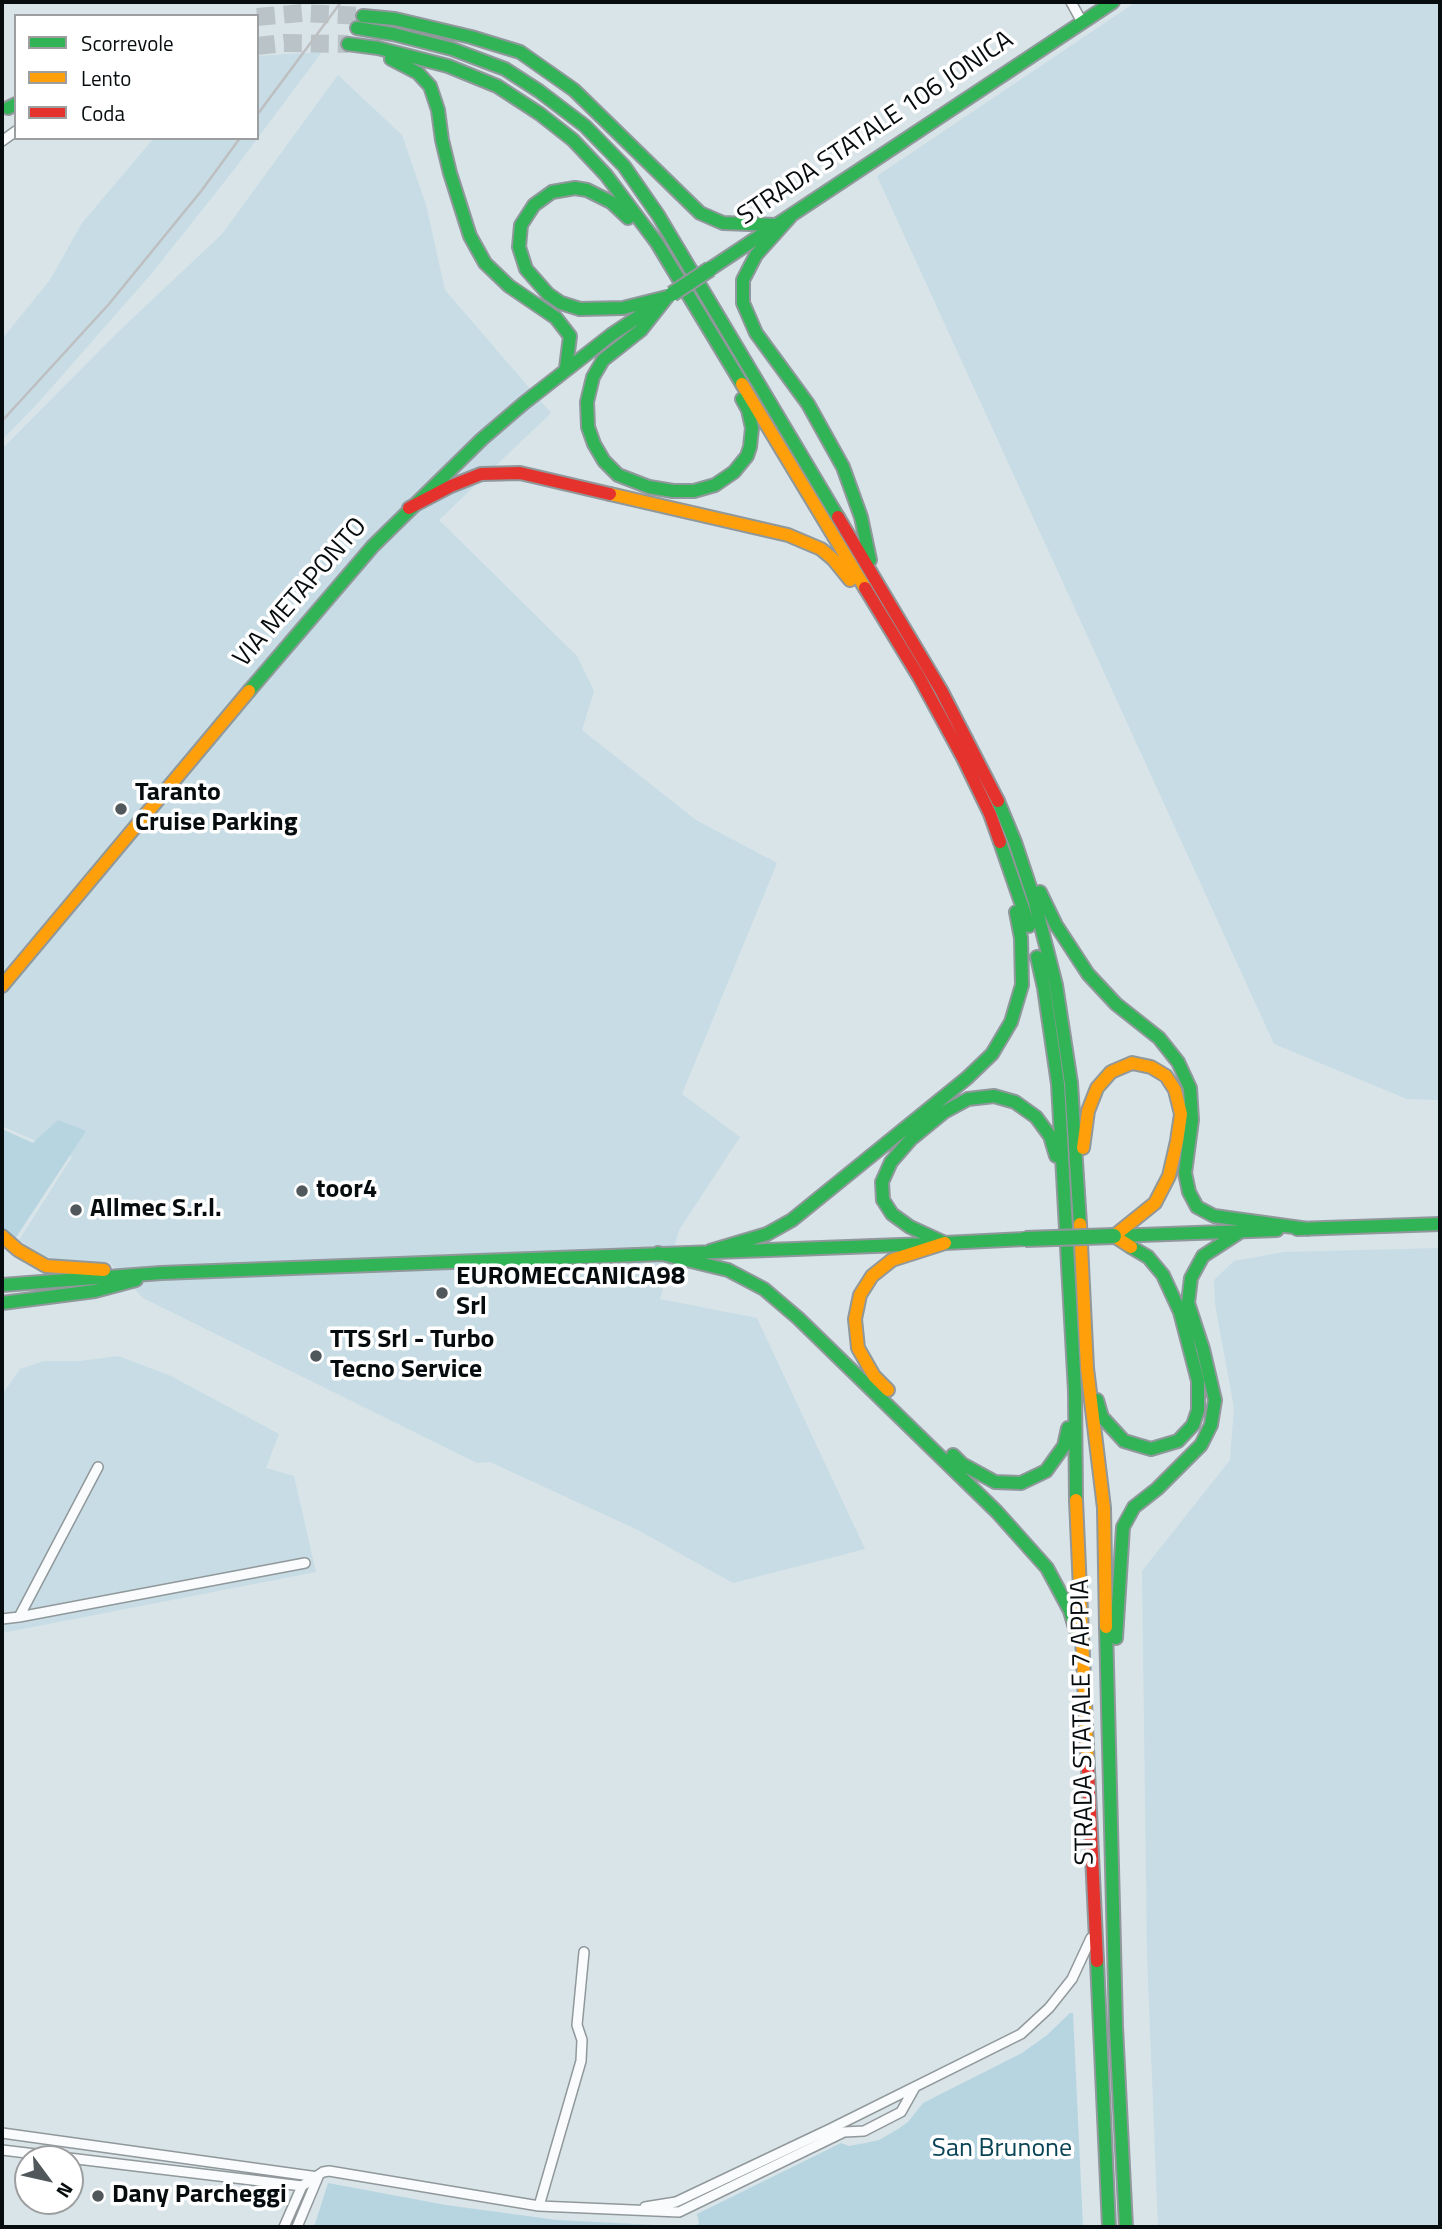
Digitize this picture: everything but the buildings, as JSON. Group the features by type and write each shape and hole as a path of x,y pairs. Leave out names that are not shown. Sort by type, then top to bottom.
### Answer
{"main road":[{"name":"STRADA STATALE 106 JONICA","path":"670,295 1113,2"},
{"path":"776,225 723,223 700,213 575,90 520,52 395,19 360,22 393,34 452,49 505,69 586,126 624,166 664,226 941,690 993,789 1008,843 1034,899 1056,985 1071,1083 1073,1217"},
{"path":"566,368 570,337 556,318 509,286 485,263 470,236 450,173 438,110 430,86 418,72 348,44 377,48 447,66 497,86 573,140 606,174 657,243 879,610 1056,925 1088,974 1116,1004 1159,1038 1178,1062 1190,1088 1192,1119 1185,1173 1189,1192 1197,1207 1214,1216 1308,1228"},
{"path":"657,243 638,229 622,210 611,202 599,195 575,188 552,192 542,198 527,213 519,236 522,258 533,279 548,294 571,307 589,310 623,308 670,295"},
{"path":"791,216 756,255 743,280 743,303 756,332 808,404 843,467 860,517 874,578"},
{"path":"670,295 642,330 603,360 589,389 587,414 590,435 604,461 618,475 649,487 673,492 694,491 715,485 741,464 750,447 752,428 743,401 720,361 716,338"},
{"name":"VIA METAPONTO","path":"2,989 331,593 409,508 482,439 566,368 670,295"},
{"path":"409,508 481,474 537,476 800,540 827,554 859,593 879,610"},
{"path":"710,1251 767,1234 793,1220 967,1078 1000,1043 1016,1009 1023,968 1019,924 1002,866 1008,843"},
{"path":"1072,1183 1088,1111 1097,1088 1111,1072 1132,1063 1151,1067 1166,1076 1175,1090 1181,1114 1169,1176 1155,1203 1114,1236"},
{"path":"945,1243 910,1227 892,1214 883,1200 882,1182 891,1162 911,1139 944,1112 968,1100 994,1096 1015,1102 1036,1117 1050,1136 1072,1183"},
{"name":"STRADA STATALE 7 APPIA","path":"1073,1217 1104,1508 1116,2013 1126,2227"},
{"name":"STRADA STATALE 7 APPIA","path":"1073,1217 1076,1507 1109,2227"},
{"path":"2,1284 161,1273 1440,1224"},
{"path":"1107,1714 1117,1625 1123,1527 1134,1507 1157,1489 1201,1446 1211,1425 1215,1401 1203,1349 1188,1303 1191,1278 1203,1256 1240,1232"},
{"path":"2,1236 18,1250 46,1266 161,1273"},
{"path":"1087,1368 1102,1417 1124,1441 1150,1449 1166,1446 1178,1441 1193,1425 1198,1409 1198,1381 1180,1312 1163,1275 1148,1256 1114,1236"},
{"path":"945,1243 892,1260 872,1276 860,1295 855,1319 858,1348 874,1376 962,1464 995,1482 1021,1483 1046,1471 1065,1446 1075,1391"},
{"path":"658,1253 728,1270 764,1289 798,1318 997,1512 1047,1568 1070,1611 1083,1651"},
{"path":"2,1303 96,1291 161,1273"}],"street":[{"path":"1071,2 1082,22"},
{"path":"19,1617 98,1467"},
{"path":"2,1619 305,1563"},
{"path":"622,2211 676,2202 1021,2034 1049,2008 1072,1979 1095,1926"},
{"path":"539,2206 581,2061 582,2040 577,2025 584,1952"},
{"path":"2,2150 302,2186 329,2171 539,2206 679,2212 844,2132 864,2131 901,2112 915,2087"},
{"path":"2,2133 318,2177"},
{"path":"297,2227 318,2177"},
{"path":"284,2227 302,2186"}],"shaded area":[{"path":"1136,2 1440,2 1440,1100 1407,1099 1274,1044 877,176"},
{"path":"322,52 259,136 259,56"},
{"path":"338,75 402,135 426,205 445,290 551,413 439,520 577,656 594,691 582,730 696,820 777,863 682,1094 740,1137 679,1230 660,1299 757,1318 865,1549 733,1583 638,1530 490,1462 477,1463 143,1298 109,1262 65,1263 45,1256 19,1240 72,1157 2,1126 2,449 117,333 222,234"},
{"path":"152,140 256,140 152,273 2,440 2,339 50,280 82,223"},
{"path":"1440,1248 1440,2227 1158,2227 1147,1955 1142,1571 1230,1460 1234,1408 1215,1304 1214,1280 1234,1261 1284,1252"},
{"path":"118,1356 171,1376 279,1434 266,1468 294,1476 316,1572 2,1633 2,1395 20,1369 44,1361 80,1361"}],"green space":[{"path":"58,1120 86,1131 15,1239 2,1227 2,1129 33,1143"},
{"name":"San Brunone","path":"1073,2013 1083,2227 695,2227 699,2223 697,2214 841,2143 849,2146 879,2140 908,2122 923,2103 1022,2053"},
{"path":"328,2183 446,2205 557,2220 695,2227 314,2227"}],"tunnel":[{"path":"259,17 302,13 363,16"},
{"path":"259,46 284,43 348,44"}],"railway":[{"path":"259,112 341,2"},
{"path":"2,421 109,304 202,190 239,140"}],"traffic: fast":[{"path":"710,269 1113,2"},
{"path":"363,16 395,19 520,52 574,90 700,213 723,223 776,225"},
{"path":"357,28 452,49 505,69 585,126 624,166 658,215 838,517"},
{"path":"348,44 378,48 448,66 497,86 573,140 606,175 657,243 742,384"},
{"path":"391,59 418,73 430,86 438,110 450,173 470,236 485,263 509,286 556,318 570,336 566,368"},
{"path":"8,108 14,105"},
{"path":"628,218 611,202 587,190 575,188 552,192 534,205 521,225 519,247 526,269 548,294 561,303 580,309 623,308 667,297"},
{"path":"791,216 756,255 743,280 743,303 756,333 808,404 843,467 861,517 870,560"},
{"path":"672,294 710,269"},
{"path":"667,297 641,330 603,360 593,377 587,402 588,427 604,461 618,475 649,487 694,491 715,485 734,472 747,456 750,447 752,428 742,399"},
{"path":"249,691 373,546 482,439 611,335 656,305"},
{"path":"998,801 1034,899 1056,985 1071,1083 1080,1224"},
{"path":"1000,842 1029,926"},
{"path":"1040,892 1056,925 1088,974 1116,1004 1159,1038 1178,1062 1190,1088 1192,1120 1185,1173 1189,1192 1197,1207 1214,1216 1308,1229"},
{"path":"710,1251 767,1234 792,1220 967,1078 992,1054 1011,1022 1022,985 1021,938 1016,912"},
{"path":"1037,957 1058,1084 1075,1391 1076,1500"},
{"path":"945,1243 910,1227 892,1214 883,1200 882,1182 891,1162 911,1139 944,1112 968,1099 994,1096 1015,1102 1036,1117 1050,1136 1056,1156"},
{"path":"1297,1229 1440,1224"},
{"path":"1114,1236 1277,1230"},
{"path":"1116,1638 1123,1527 1134,1507 1157,1489 1201,1445 1211,1425 1215,1400 1203,1349 1188,1303 1191,1278 1203,1256 1240,1232"},
{"path":"1025,1239 1114,1236"},
{"path":"945,1243 1025,1239"},
{"path":"2,1285 161,1273 927,1244"},
{"path":"1097,1400 1102,1417 1124,1441 1151,1449 1178,1441 1193,1425 1198,1410 1198,1381 1180,1312 1163,1275 1148,1257 1131,1247"},
{"path":"658,1253 728,1270 764,1289 798,1318 997,1512 1047,1568 1070,1611 1075,1628"},
{"path":"2,1303 95,1291 136,1280"},
{"path":"953,1455 962,1464 995,1482 1021,1483 1046,1471 1064,1446 1068,1428"},
{"path":"1106,1627 1116,2027 1126,2227"},
{"path":"1097,1961 1109,2227"}],"traffic: slow":[{"path":"742,384 865,588"},
{"path":"610,494 788,535 821,549 850,580"},
{"path":"2,986 249,691"},
{"path":"1083,1148 1088,1111 1097,1088 1111,1072 1132,1063 1151,1067 1166,1076 1175,1090 1181,1114 1177,1141 1169,1176 1155,1203 1114,1236 1131,1247"},
{"path":"1080,1224 1087,1368 1104,1508 1106,1627"},
{"path":"2,1236 18,1250 46,1266 104,1270"},
{"path":"888,1390 874,1376 858,1348 855,1319 860,1295 872,1276 892,1260 945,1243"},
{"path":"1076,1500 1088,1770"}],"traffic: jam":[{"path":"409,508 481,474 520,473 610,494"},
{"path":"838,517 941,690 998,801"},
{"path":"865,588 919,677 963,758 990,814 1000,842"},
{"path":"1088,1770 1097,1961"}],"place":[{"name":"Taranto Cruise Parking","path":"121,809"},
{"name":"toor4","path":"302,1191"},
{"name":"Allmec S.r.l.","path":"76,1210"},
{"name":"EUROMECCANICA98 Srl","path":"442,1293"},
{"name":"TTS Srl - Turbo Tecno Service","path":"316,1356"},
{"name":"Dany Parcheggi","path":"98,2196"}]}
